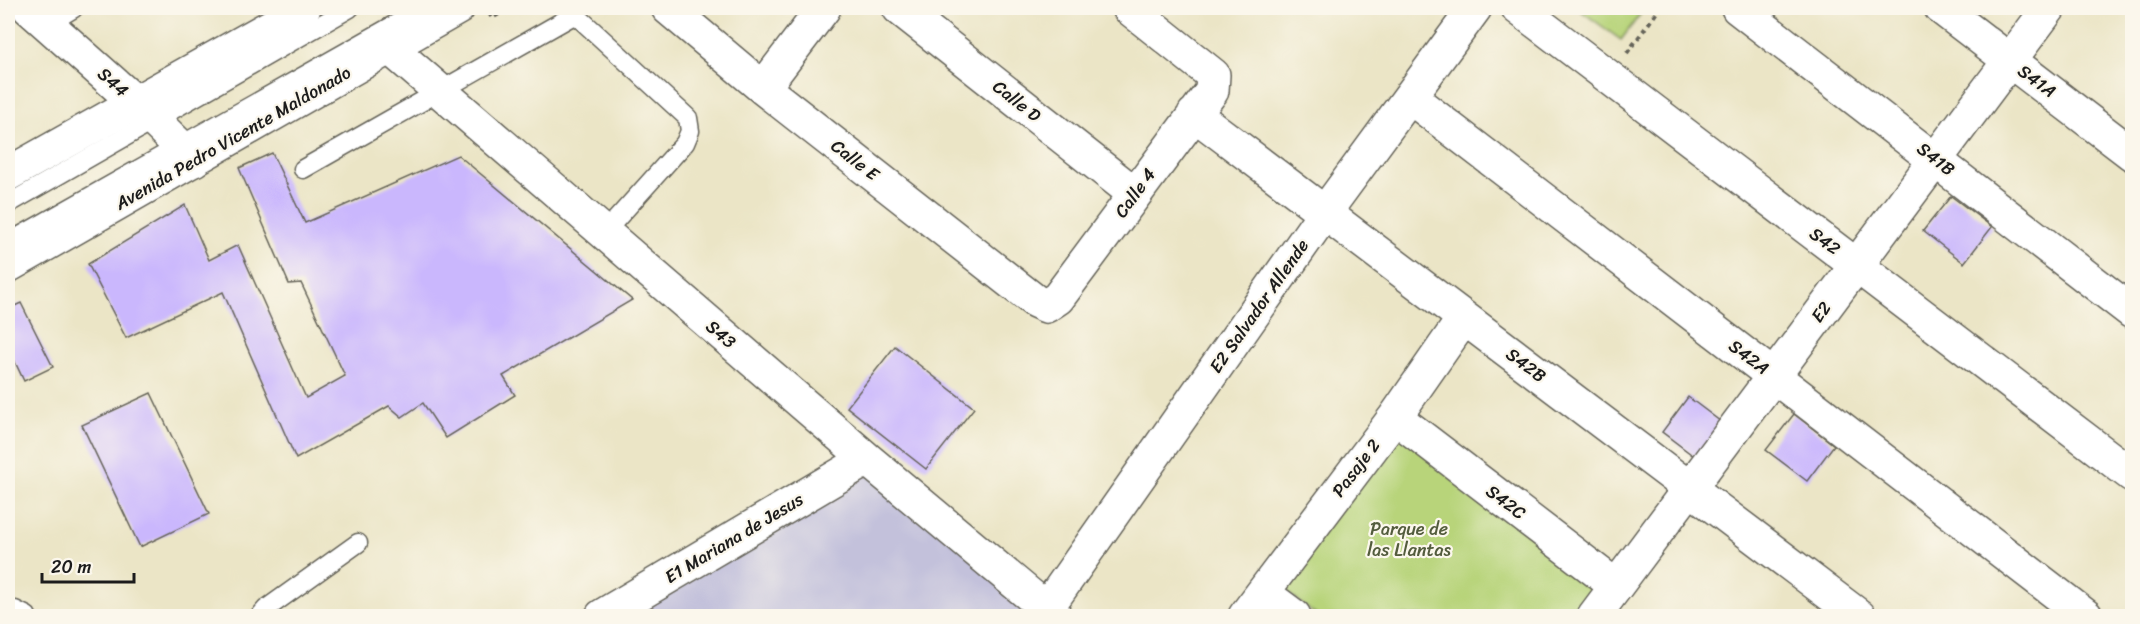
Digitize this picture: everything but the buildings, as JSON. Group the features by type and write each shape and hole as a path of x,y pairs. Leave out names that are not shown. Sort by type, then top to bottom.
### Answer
{"street":[{"path":"8,174 145,111 304,8"},
{"name":"Avenida Pedro Vicente Maldonado","path":"8,266 187,153 390,48 458,8"},
{"name":"Calle E","path":"668,8 763,88 1035,301 1046,306"},
{"path":"763,88 824,8"},
{"name":"Calle D","path":"898,8 1135,194"},
{"name":"Calle 4","path":"1046,306 1058,298 1212,91 1213,75 1130,8"},
{"name":"E2 Salvador Allende","path":"1051,613 1325,212 1475,8"},
{"name":"S42","path":"1518,8 2133,475"},
{"name":"S41B","path":"1738,8 2133,312"},
{"name":"S41A","path":"1941,8 2133,154"},
{"name":"E2","path":"1594,616 2049,8"},
{"name":"S44","path":"50,13 187,153"},
{"name":"S43","path":"390,48 867,459 1051,613"},
{"name":"S42A","path":"1411,98 2086,616"},
{"name":"S42B","path":"1194,114 1689,488 1845,612"},
{"name":"Pasaje 2","path":"1254,605 1395,417 1464,318"},
{"name":"S42C","path":"1395,417 1616,586"},
{"name":"E1 Mariana de Jesus","path":"602,616 867,459"},
{"path":"1254,605 1294,616"}],"lane":[{"path":"8,204 145,111 350,8"},
{"path":"8,243 187,153 424,8"},
{"path":"303,169 572,16 584,22 688,118 690,131 685,143 604,233"},
{"path":"260,616 266,609 358,543"},
{"path":"8,612 15,610 27,616"}],"path":[{"path":"492,18 510,8"},
{"path":"1609,77 1660,8"}],"shaded area":[{"path":"867,459 1055,616 602,616"}],"green space":[{"path":"1577,8 1645,8 1621,40"},
{"name":"Parque de las Llantas","path":"1397,431 1604,588 1583,616 1317,616 1272,580"}]}
